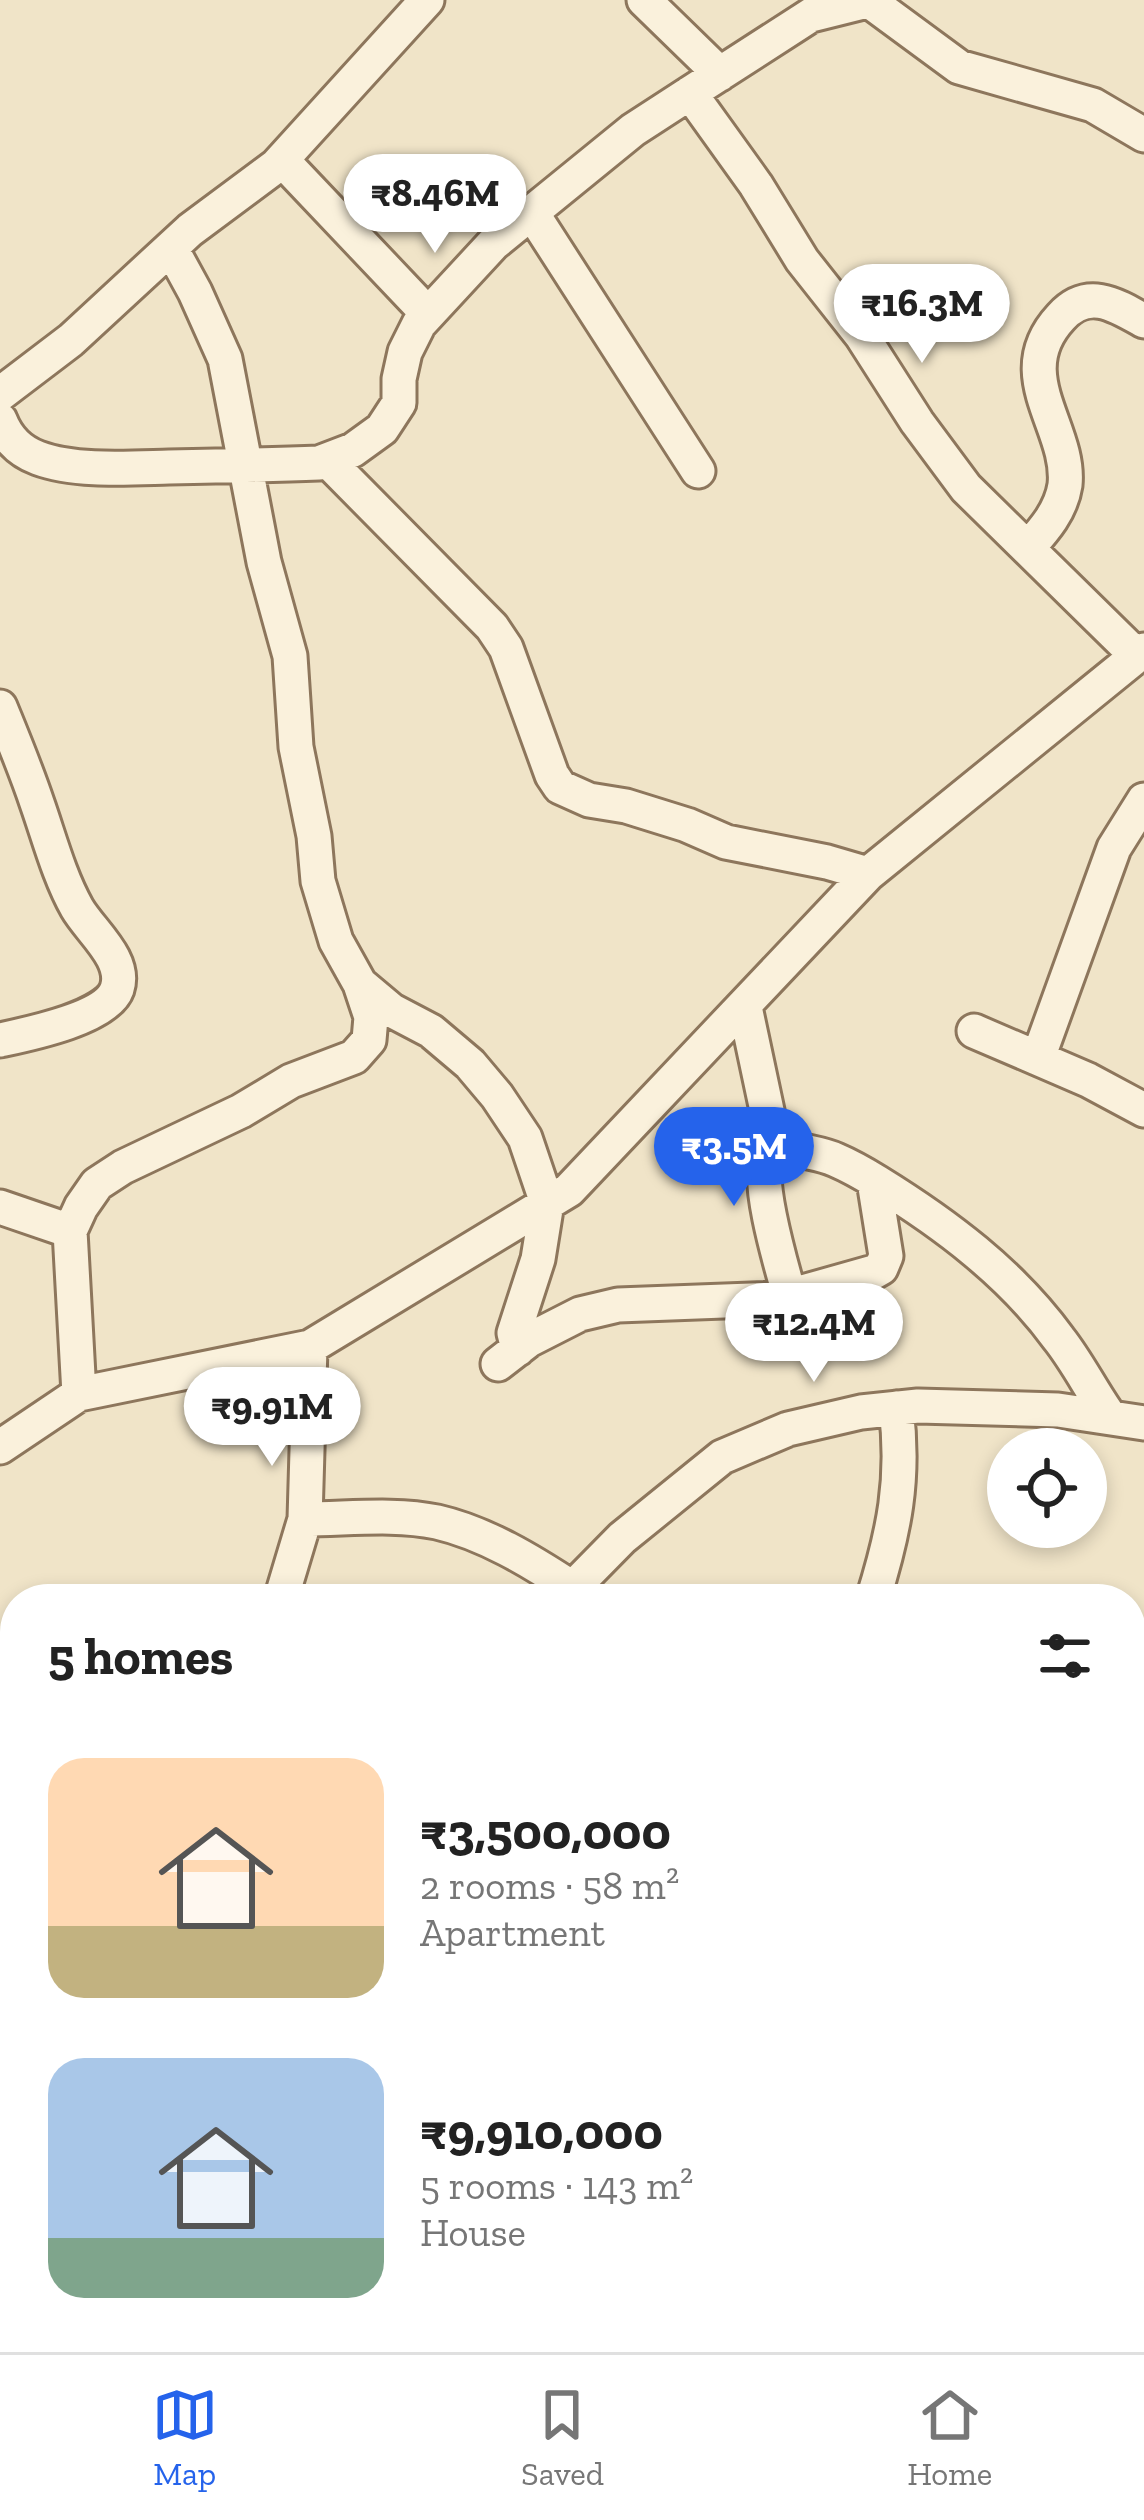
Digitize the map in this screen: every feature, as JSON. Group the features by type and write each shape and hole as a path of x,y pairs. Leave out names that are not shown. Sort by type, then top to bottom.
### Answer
{"street":[{"path":"0,394 71,340 190,230 282,160 427,0"},
{"path":"644,0 720,74"},
{"path":"0,420 6,436 24,452 63,464 123,468 328,461 367,440 392,417 399,404 405,352 419,324 494,244 633,130 690,93 811,15 870,0 959,67 1093,105 1144,135"},
{"path":"0,1447 79,1394 310,1347 568,1190 868,874 1141,653 953,472 690,93"},
{"path":"282,160 428,314"},
{"path":"532,213 698,471"},
{"path":"79,1394 70,1231 97,1184 291,1081 354,1057 369,1040 371,1017 336,941 318,881 296,747 290,656 264,562 225,358 171,248"},
{"path":"1028,548 1049,525 1065,483 1042,392 1040,361 1048,334 1068,309 1098,299 1144,321"},
{"path":"328,461 492,627 506,648 560,787 589,800 687,825 726,842 868,874"},
{"path":"0,707 76,907 116,965 118,983 116,993 96,1010 46,1030 0,1040"},
{"path":"1038,1058 1114,848 1144,800"},
{"path":"359,984 470,1064 525,1138 547,1203 538,1259 508,1356 580,1314 618,1305 790,1298 881,1268 886,1256 874,1180"},
{"path":"745,1007 772,1132 789,1148 838,1161 874,1180 944,1225 1022,1296 1060,1340 1110,1417"},
{"path":"974,1030 1144,1109"},
{"path":"781,1142 767,1155 766,1195 790,1298"},
{"path":"0,1207 70,1231"},
{"path":"286,1584 305,1519 310,1347"},
{"path":"878,1584 901,1472 896,1408"},
{"path":"577,1584 622,1538 722,1457 823,1419 896,1408 1058,1410 1144,1423"},
{"path":"305,1519 434,1522 506,1550 539,1567 557,1584"}]}
